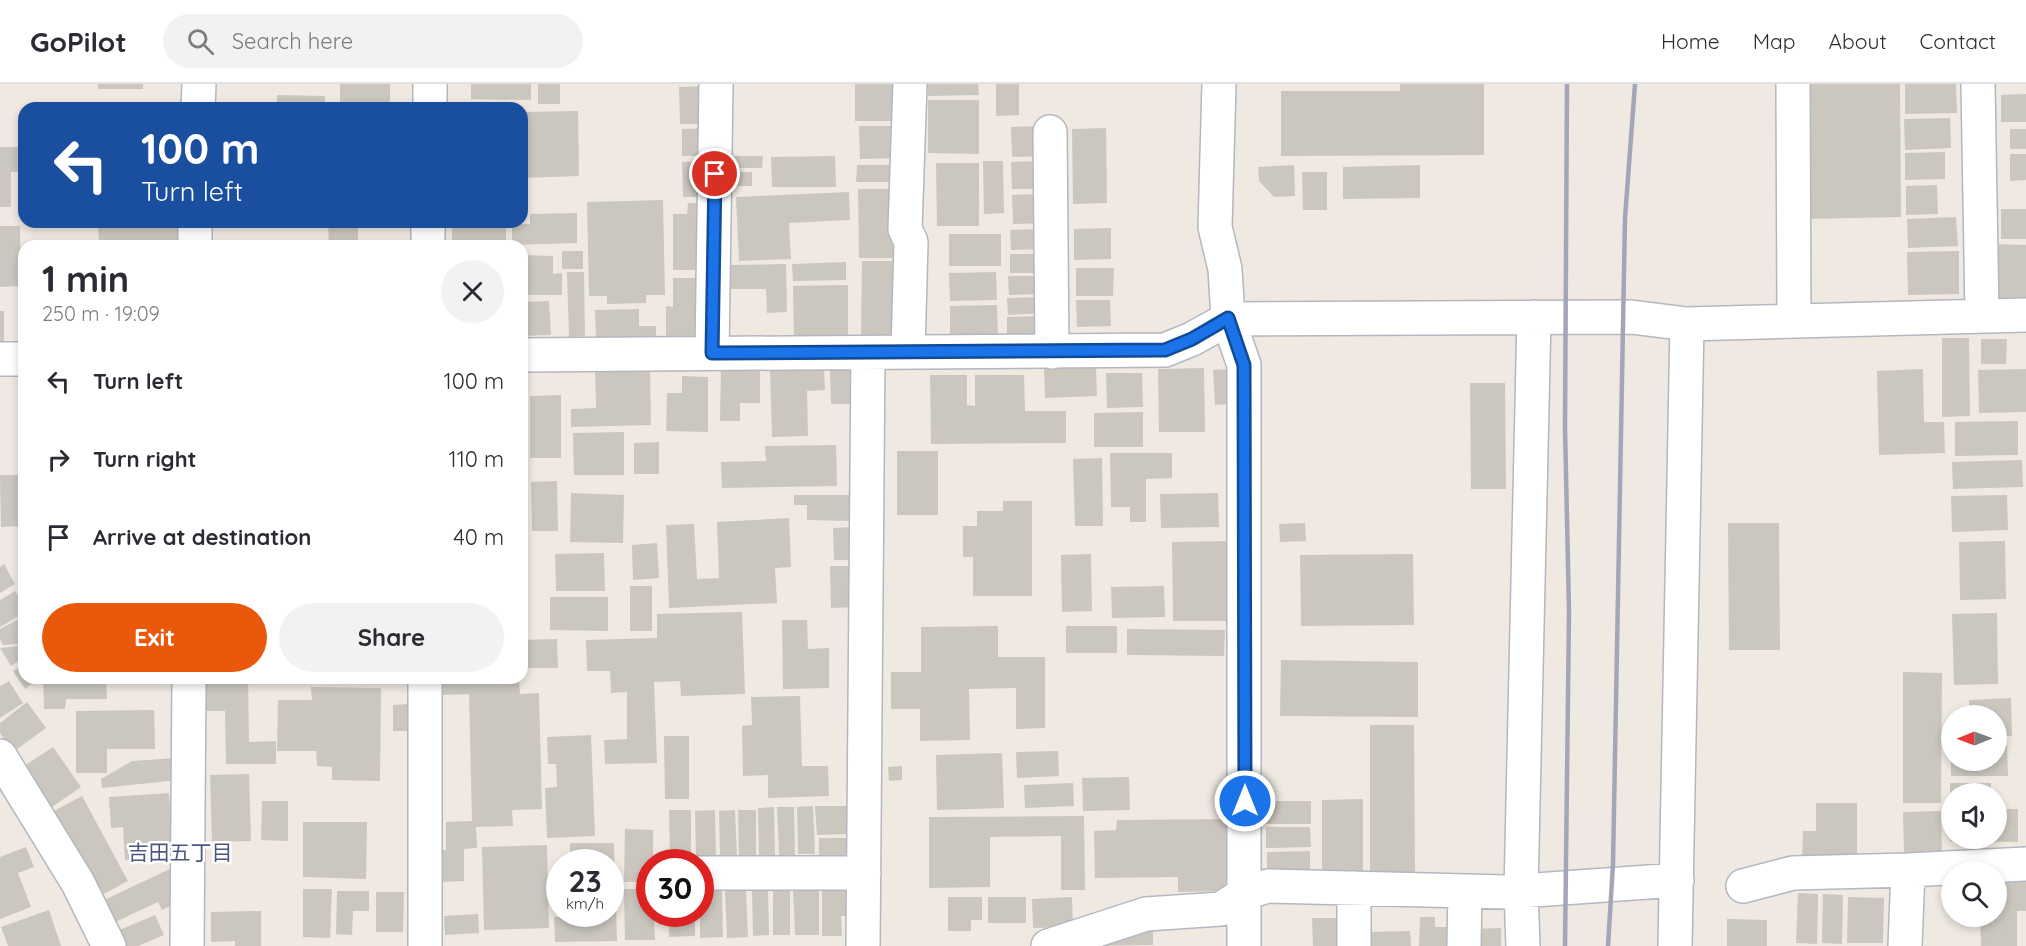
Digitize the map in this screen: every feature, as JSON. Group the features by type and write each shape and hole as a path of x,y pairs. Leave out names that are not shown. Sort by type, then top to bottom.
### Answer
{"street":[{"path":"198,102 199,84"},
{"path":"430,84 430,102"},
{"path":"712,353 716,84"},
{"path":"908,352 911,242 905,229 910,84"},
{"path":"1219,84 1215,227 1225,268 1228,318 1244,365 1244,946"},
{"path":"1793,84 1794,320"},
{"path":"1978,84 1982,315"},
{"path":"1050,132 1052,352"},
{"path":"528,355 1165,350 1192,339 1228,318 1631,317 1687,324 2026,315"},
{"path":"1522,946 1521,891 1534,317"},
{"path":"1675,946 1687,324"},
{"path":"863,946 868,353"},
{"path":"0,359 18,359"},
{"path":"187,946 189,684"},
{"path":"425,684 425,946"},
{"path":"0,756 78,883 109,946"},
{"path":"1743,886 1793,873 2026,864"},
{"path":"1905,946 1908,870"},
{"path":"714,873 864,873"},
{"path":"1048,946 1146,914 1221,909 1245,893 1268,886 1521,891 1677,880"},
{"path":"1354,888 1354,946"},
{"path":"1464,946 1465,891"}],"building":[{"path":"98,84 143,84 143,89 98,89"},
{"path":"340,84 390,84 390,102 340,102"},
{"path":"471,84 531,84 531,100 471,99"},
{"path":"538,84 560,84 560,104 538,104"},
{"path":"855,84 894,84 893,121 855,121"},
{"path":"928,84 978,84 979,95 928,96"},
{"path":"996,84 1019,84 1019,115 996,116"},
{"path":"1400,84 1484,84 1484,155 1281,156 1281,91 1400,91"},
{"path":"1805,84 1900,84 1901,217 1807,219"},
{"path":"1905,84 1956,84 1957,113 1905,114"},
{"path":"708,86 709,124 680,124 679,87"},
{"path":"2026,94 2026,122 2001,122 2001,95"},
{"path":"277,95 325,96 325,102 277,102"},
{"path":"928,100 979,100 979,154 928,153"},
{"path":"578,111 579,176 528,178 528,112"},
{"path":"1950,118 1951,148 1905,150 1904,119"},
{"path":"859,126 901,126 902,158 860,159"},
{"path":"1045,126 1045,156 1012,157 1011,127"},
{"path":"708,128 709,156 682,156 682,129"},
{"path":"1106,128 1107,203 1073,204 1072,129"},
{"path":"2010,129 2026,129 2026,149 2010,149"},
{"path":"0,147 18,147 18,172 11,172 11,207 0,207"},
{"path":"1945,152 1945,179 1905,180 1905,153"},
{"path":"2010,154 2026,154 2026,180 2010,181"},
{"path":"733,156 763,156 762,168 733,168"},
{"path":"835,156 836,187 772,187 771,157"},
{"path":"708,161 709,197 683,197 682,162"},
{"path":"983,161 1003,161 1004,213 984,214"},
{"path":"1044,161 1044,189 1012,189 1011,162"},
{"path":"936,163 979,163 979,226 937,226"},
{"path":"857,165 897,165 897,182 856,182"},
{"path":"1294,165 1295,196 1274,197 1259,181 1258,167"},
{"path":"1420,165 1420,198 1343,199 1343,167"},
{"path":"730,172 752,172 752,186 730,186"},
{"path":"1302,172 1327,172 1327,210 1303,210"},
{"path":"1937,185 1938,214 1906,215 1906,186"},
{"path":"858,189 901,189 902,258 859,258"},
{"path":"849,192 850,220 789,223 791,259 739,261 736,197"},
{"path":"1042,194 1043,223 1013,224 1012,195"},
{"path":"663,200 665,295 646,295 646,303 607,304 607,296 589,296 587,202"},
{"path":"688,203 708,203 708,270 673,270 673,214 687,214"},
{"path":"2001,209 2026,209 2026,239 2001,239"},
{"path":"577,213 577,243 528,245 528,240 512,240 512,228 528,228 530,214"},
{"path":"1956,217 1958,246 1908,248 1907,219"},
{"path":"0,226 18,226 20,240 18,240 18,286 0,287"},
{"path":"98,228 180,228 180,240 99,240"},
{"path":"328,228 358,228 358,240 329,240"},
{"path":"452,228 506,228 506,240 452,240"},
{"path":"1111,228 1111,259 1074,260 1074,229"},
{"path":"1044,229 1044,249 1011,250 1010,230"},
{"path":"949,234 1001,234 1001,266 949,266"},
{"path":"1992,244 2026,245 2026,301 1993,302"},
{"path":"562,251 583,251 583,269 562,269"},
{"path":"1959,251 1959,294 1908,295 1907,252"},
{"path":"1010,254 1044,254 1043,273 1010,273"},
{"path":"528,255 553,256 553,274 562,273 562,295 528,295"},
{"path":"862,261 902,261 902,336 861,336"},
{"path":"846,262 846,280 793,281 792,264"},
{"path":"786,264 787,312 767,313 766,289 729,289 729,265"},
{"path":"1076,268 1114,268 1113,296 1076,296"},
{"path":"567,272 584,272 585,336 569,337"},
{"path":"996,272 997,300 950,301 949,273"},
{"path":"1008,276 1044,276 1045,294 1009,295"},
{"path":"673,278 704,278 704,336 666,336 666,306 673,307"},
{"path":"848,285 848,340 794,340 793,286"},
{"path":"1044,297 1045,313 1008,315 1007,298"},
{"path":"1076,300 1110,300 1111,326 1077,327"},
{"path":"549,301 551,335 528,336 528,302"},
{"path":"997,305 998,337 950,338 950,306"},
{"path":"639,309 639,326 656,326 656,340 596,340 595,310"},
{"path":"0,311 4,311 4,343 0,343"},
{"path":"1045,316 1045,335 1007,335 1007,317"},
{"path":"1942,338 1969,338 1970,416 1942,417"},
{"path":"1981,339 2007,339 2006,364 1981,364"},
{"path":"1096,367 1097,396 1045,398 1044,369"},
{"path":"1204,368 1205,432 1159,432 1158,369"},
{"path":"650,369 651,425 571,427 571,409 596,408 595,370"},
{"path":"721,369 760,369 760,403 740,403 740,421 720,421"},
{"path":"824,369 825,390 807,391 808,436 772,437 770,370"},
{"path":"857,369 859,404 831,404 830,370"},
{"path":"1233,369 1234,404 1215,405 1213,370"},
{"path":"1923,369 1924,422 1944,422 1945,453 1879,455 1877,371"},
{"path":"2026,369 2026,412 1979,413 1978,370"},
{"path":"1106,373 1142,373 1143,407 1107,408"},
{"path":"930,375 967,375 967,405 975,406 975,375 1024,375 1025,411 1066,411 1066,443 931,444"},
{"path":"682,376 708,377 708,432 666,431 667,393 682,393"},
{"path":"1470,383 1505,383 1506,489 1471,489"},
{"path":"561,395 561,458 530,458 530,396"},
{"path":"1143,412 1143,447 1094,447 1094,413"},
{"path":"2018,421 2018,455 1955,456 1955,422"},
{"path":"624,432 624,475 574,475 573,433"},
{"path":"659,442 659,474 634,474 634,443"},
{"path":"836,445 837,486 722,488 721,462 766,461 765,446"},
{"path":"897,451 938,451 938,515 897,515"},
{"path":"1110,453 1172,453 1172,478 1146,479 1146,522 1130,522 1130,507 1111,507"},
{"path":"1102,458 1103,526 1075,526 1073,459"},
{"path":"2022,460 2023,487 1953,489 1952,462"},
{"path":"0,475 18,475 18,526 1,527"},
{"path":"557,481 558,531 532,531 531,482"},
{"path":"571,493 624,495 623,543 570,542"},
{"path":"1218,493 1219,527 1161,528 1160,494"},
{"path":"794,495 851,495 851,521 807,520 807,505 794,505"},
{"path":"2007,495 2008,530 1952,532 1951,496"},
{"path":"1003,501 1032,501 1032,596 973,596 973,557 963,557 963,526 977,526 977,511 1003,511"},
{"path":"789,518 791,567 775,568 777,603 669,608 666,525 694,524 697,579 719,578 717,522"},
{"path":"1305,523 1306,541 1280,542 1279,524"},
{"path":"1728,523 1779,523 1780,650 1729,650"},
{"path":"856,527 856,560 834,560 833,528"},
{"path":"1231,541 1231,621 1173,621 1172,542"},
{"path":"2005,541 2006,599 1960,600 1959,542"},
{"path":"657,543 659,578 633,580 632,545"},
{"path":"604,553 605,591 556,591 555,554"},
{"path":"1091,554 1092,611 1062,612 1061,555"},
{"path":"1413,554 1414,625 1301,626 1300,555"},
{"path":"4,564 15,584 0,593 0,567"},
{"path":"830,566 857,566 857,607 831,608"},
{"path":"630,586 652,586 652,631 630,631"},
{"path":"1164,586 1165,617 1112,618 1111,587"},
{"path":"15,591 18,596 18,616 0,627 0,600"},
{"path":"550,597 608,597 608,631 550,630"},
{"path":"742,612 745,694 681,696 680,681 654,682 657,763 605,764 604,740 627,739 627,692 611,693 610,671 587,671 586,640 657,638 657,614"},
{"path":"1997,613 1998,684 1954,685 1952,614"},
{"path":"18,619 18,644 3,645 0,639 0,629"},
{"path":"782,620 807,620 808,649 829,648 829,688 783,689"},
{"path":"998,626 998,657 1045,657 1045,728 1016,729 1016,688 969,689 970,740 920,741 920,709 891,709 891,672 921,672 921,627"},
{"path":"1066,626 1117,626 1117,653 1066,653"},
{"path":"1127,629 1225,630 1224,656 1127,655"},
{"path":"557,639 558,668 528,668 528,640"},
{"path":"18,646 18,661 11,666 0,648"},
{"path":"1281,660 1418,662 1418,717 1280,716"},
{"path":"18,668 18,678 13,671"},
{"path":"1903,672 1942,673 1941,803 1903,803"},
{"path":"9,681 23,703 0,718 0,686"},
{"path":"22,684 32,684 25,689"},
{"path":"43,684 106,684 107,699 66,699 65,709 44,709"},
{"path":"205,684 248,684 249,742 276,741 276,764 226,764 225,711 206,711"},
{"path":"440,684 519,684 520,694 539,693 542,809 512,810 513,826 476,827 477,848 464,849 464,881 441,882 440,850 446,850 446,822 472,821 469,694 440,695"},
{"path":"311,687 381,688 380,781 332,780 332,767 317,766 316,751 277,751 278,700 312,700"},
{"path":"800,696 802,766 828,766 829,796 768,798 768,775 743,776 742,726 752,725 751,697"},
{"path":"2011,698 2012,736 2007,736 2007,705 1969,705 1969,700"},
{"path":"27,702 46,728 13,752 0,733 0,723"},
{"path":"410,704 410,731 393,731 393,705"},
{"path":"154,710 155,749 107,749 107,773 76,773 76,711"},
{"path":"1370,725 1414,725 1415,873 1370,873"},
{"path":"591,735 595,836 547,838 545,788 557,787 556,764 548,764 547,737"},
{"path":"664,736 689,736 689,799 665,799"},
{"path":"2007,745 2008,776 1951,776 1951,771 2007,771"},
{"path":"53,747 81,787 52,807 24,766"},
{"path":"1058,751 1059,776 1017,778 1016,752"},
{"path":"1002,753 1004,808 937,810 936,755"},
{"path":"176,758 178,780 102,788 101,779 132,761"},
{"path":"902,766 902,780 889,781 888,767"},
{"path":"249,774 251,841 212,842 210,775"},
{"path":"1129,777 1130,810 1083,811 1082,778"},
{"path":"1073,783 1074,806 1025,808 1024,785"},
{"path":"169,793 173,857 125,860 123,827 111,828 109,797"},
{"path":"82,796 128,881 96,898 50,813"},
{"path":"1363,799 1363,871 1322,872 1322,800"},
{"path":"262,801 288,801 288,841 261,840"},
{"path":"1265,801 1311,801 1311,824 1265,824"},
{"path":"1816,803 1857,803 1857,858 1802,858 1803,831 1816,831"},
{"path":"813,806 815,854 798,854 797,807"},
{"path":"815,806 849,806 850,834 817,835"},
{"path":"774,807 775,855 759,855 758,808"},
{"path":"777,807 794,807 795,855 779,855"},
{"path":"2007,809 2018,809 2018,842 2007,842"},
{"path":"669,810 691,810 691,849 670,849"},
{"path":"715,810 716,858 714,858 714,849 696,849 695,811"},
{"path":"735,810 737,857 720,857 719,811"},
{"path":"738,810 756,810 756,856 739,857"},
{"path":"1941,811 1942,852 1904,853 1903,812"},
{"path":"1084,816 1085,890 1061,890 1061,836 990,837 990,887 929,888 929,817"},
{"path":"1226,819 1227,891 1178,892 1178,877 1095,878 1094,831 1116,830 1117,820"},
{"path":"303,822 367,822 366,879 303,877"},
{"path":"1266,827 1310,827 1311,847 1266,848"},
{"path":"625,829 653,830 653,849 636,849 636,882 624,882"},
{"path":"819,838 850,838 850,859 819,859"},
{"path":"570,843 614,843 614,849 570,849"},
{"path":"547,845 546,927 549,928 484,930 482,847"},
{"path":"26,847 34,867 18,873 31,907 0,919 0,857"},
{"path":"1310,851 1310,872 1267,872 1267,852"},
{"path":"172,868 186,899 162,910 158,902 113,923 102,901"},
{"path":"2026,882 2026,911 2017,911 2017,946 1981,946 1980,927 2007,927 2007,883"},
{"path":"819,888 819,935 795,935 793,889"},
{"path":"303,889 332,889 330,938 303,937"},
{"path":"624,889 636,889 636,927 654,927 655,940 625,940"},
{"path":"773,889 790,889 790,935 773,935"},
{"path":"714,890 722,890 723,937 700,938 700,927 714,927"},
{"path":"746,890 748,937 727,938 725,891"},
{"path":"752,890 768,890 769,935 753,936"},
{"path":"851,890 851,916 841,916 842,936 822,936 822,891"},
{"path":"337,891 369,891 369,911 353,911 352,935 336,934"},
{"path":"376,892 404,892 403,932 376,932"},
{"path":"1798,893 1818,894 1817,944 1796,943"},
{"path":"1823,894 1843,895 1842,944 1822,943"},
{"path":"948,897 982,897 982,920 971,920 971,931 948,931"},
{"path":"988,897 1026,897 1026,923 988,923"},
{"path":"1072,897 1073,927 1033,928 1032,899"},
{"path":"1848,897 1884,898 1883,943 1847,943"},
{"path":"49,910 61,946 8,946 1,927"},
{"path":"261,911 261,946 235,946 235,941 211,942 211,912"},
{"path":"478,914 479,933 445,935 444,916"},
{"path":"155,915 164,935 138,946 124,946 117,931"},
{"path":"1420,917 1435,917 1435,927 1456,927 1456,946 1419,946"},
{"path":"1312,918 1346,918 1347,946 1313,946"},
{"path":"1727,919 1767,920 1767,946 1727,946"},
{"path":"1120,926 1153,926 1153,945 1087,946 1087,943 1120,941"},
{"path":"554,927 617,927 617,941 555,942"},
{"path":"669,927 695,927 695,936 669,937"},
{"path":"1501,928 1501,946 1474,946 1473,929"},
{"path":"1410,931 1411,946 1370,946 1369,932"}],"railway":[{"path":"1565,946 1569,611 1565,427 1567,84"},
{"path":"1608,946 1613,864 1625,218 1635,84"}],"district":[{"name":"吉田五丁目","path":"180,852"}],"route":[{"path":"715,174 712,353 1165,350 1192,339 1228,318 1244,365 1245,801"}]}
